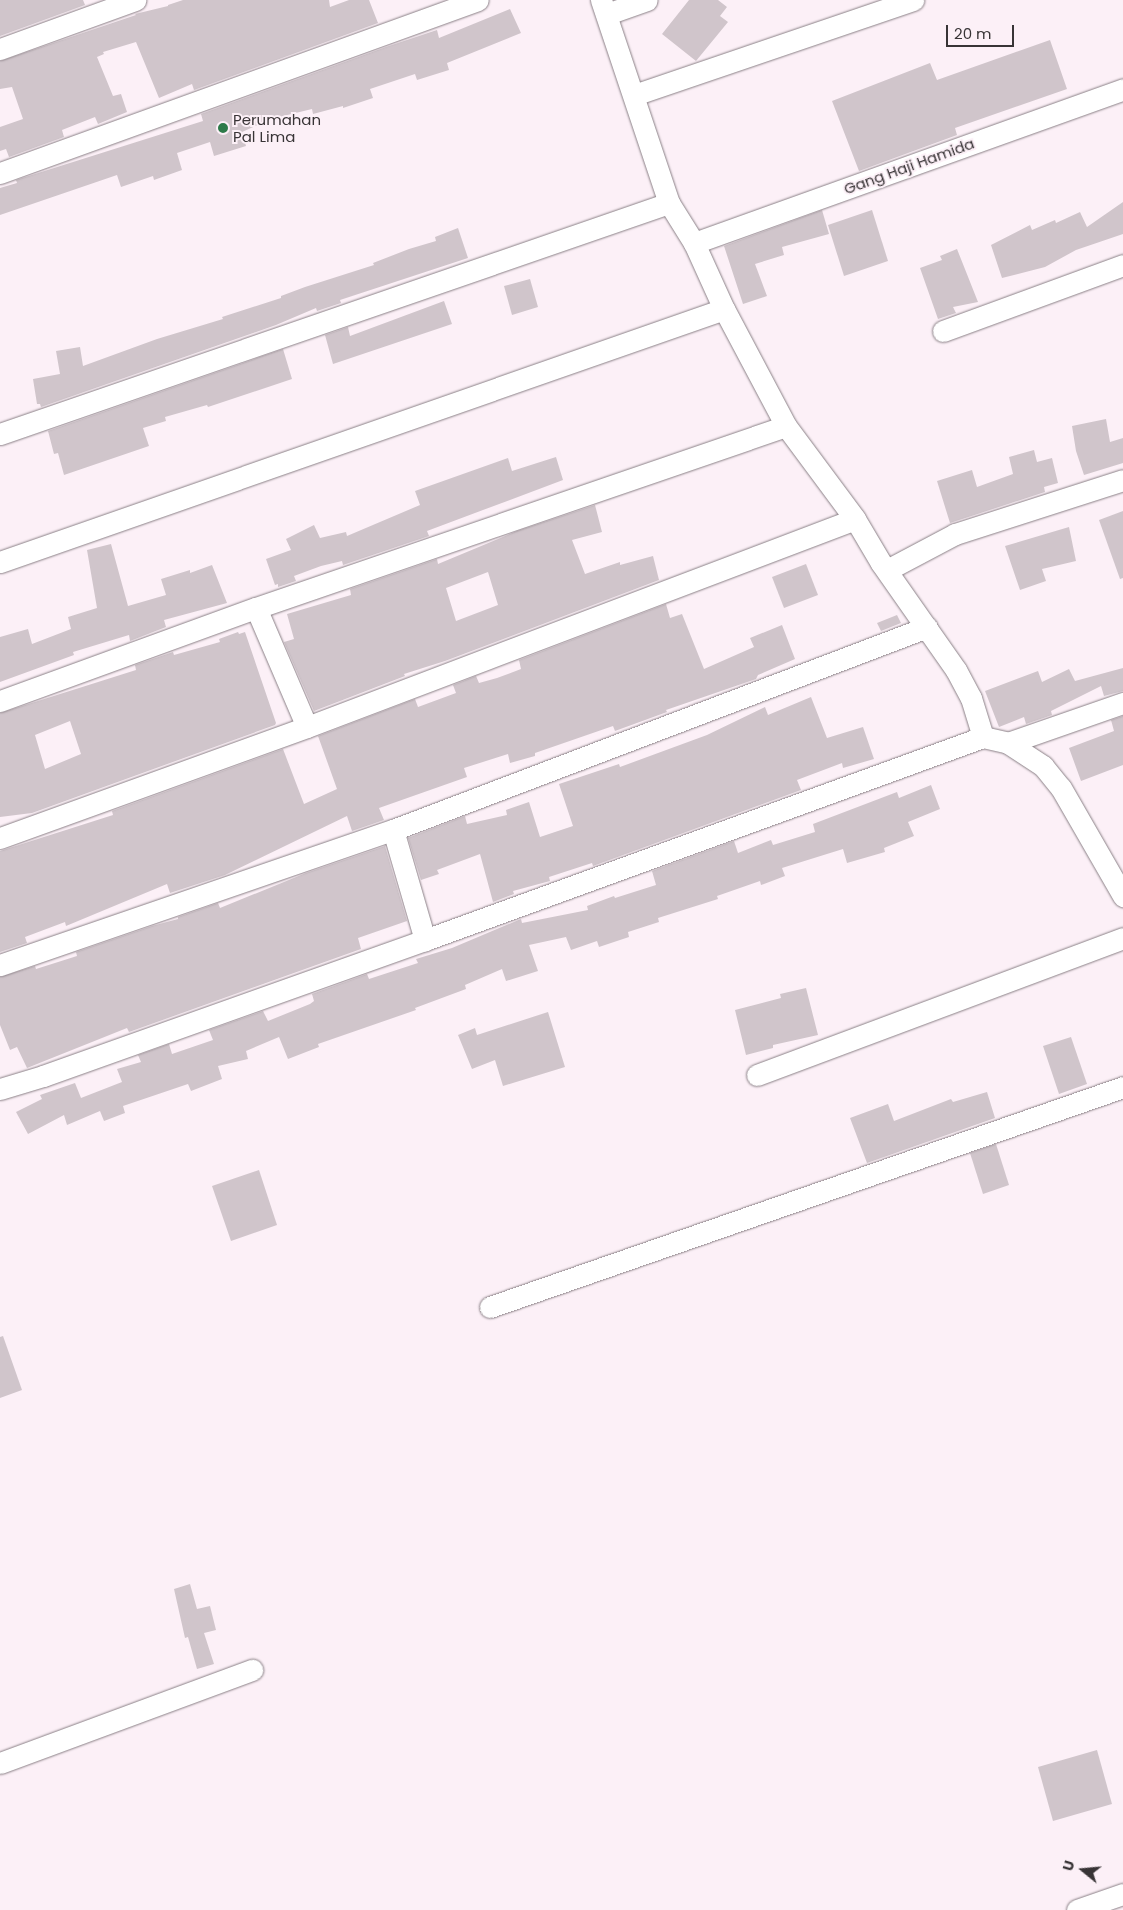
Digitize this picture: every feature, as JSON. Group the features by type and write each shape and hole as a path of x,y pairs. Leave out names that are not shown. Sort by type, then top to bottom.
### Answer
{"street":[{"path":"0,48 135,0"},
{"path":"0,173 478,0"},
{"path":"647,0 604,7 669,203 694,243 724,309 786,426 855,519 887,570 956,670 971,698 983,737"},
{"path":"634,94 913,0"},
{"name":"Gang Haji Hamida","path":"694,243 1123,89"},
{"path":"0,434 669,203"},
{"path":"943,330 1123,265"},
{"path":"0,562 724,309"},
{"path":"0,702 256,608 786,426"},
{"path":"887,570 955,534 1123,480"},
{"path":"0,838 307,727 855,519"},
{"path":"256,608 307,727"},
{"path":"0,965 393,830 927,628"},
{"path":"1008,743 1123,703"},
{"path":"0,1089 425,940 983,737 1008,743 1043,766 1061,788 1123,896"},
{"path":"393,830 425,940"},
{"path":"757,1075 1123,938"},
{"path":"490,1308 1123,1087"},
{"path":"0,1763 252,1670"},
{"path":"1077,1910 1123,1894"}],"building":[{"path":"0,0 83,0 85,5 0,36"},
{"path":"183,0 329,0 330,7 349,0 369,0 378,23 194,90 192,84 159,98 136,42 103,52 104,54 97,57 113,96 121,94 127,112 98,124 95,117 62,130 64,137 9,157 6,149 0,151 0,127 23,119 12,87 0,89 0,61 135,14 168,6"},
{"path":"689,0 718,0 727,7 720,16 728,22 696,61 662,34"},
{"path":"510,9 521,33 447,63 449,70 417,80 415,74 370,89 373,98 343,108 343,106 313,114 312,109 271,119 242,132 246,146 214,156 210,142 177,153 182,170 154,180 153,176 121,187 117,175 0,215 0,188 17,183 16,180 203,121 201,114 437,30 439,38"},
{"path":"1050,40 1067,89 955,128 957,135 859,171 832,101 930,63 937,80"},
{"path":"1123,202 1123,234 1076,250 1045,267 1002,278 991,245 1030,225 1032,230 1055,220 1056,223 1080,212 1087,227"},
{"path":"822,210 829,234 782,247 784,255 755,264 767,296 743,304 724,246"},
{"path":"872,210 888,261 844,276 828,225"},
{"path":"458,228 468,258 340,300 341,303 317,311 316,308 276,325 41,407 40,404 37,404 33,379 60,374 56,351 80,347 83,366 157,339 223,319 222,317 281,298 281,296 305,287 374,265 373,263 409,249 436,241 435,237"},
{"path":"957,249 978,302 953,307 956,313 938,319 920,268 942,260 940,256"},
{"path":"530,279 538,307 512,315 504,286"},
{"path":"444,301 452,324 333,364 325,335 348,327 350,336"},
{"path":"283,349 292,379 208,407 207,405 165,417 166,421 143,428 149,446 64,475 58,453 54,454 48,431"},
{"path":"1106,419 1110,442 1123,438 1123,463 1084,475 1076,451 1072,426"},
{"path":"1034,450 1037,462 1052,458 1058,483 1044,487 1045,492 950,523 937,481 972,470 977,487 1013,474 1009,457"},
{"path":"556,457 563,480 427,531 429,536 343,565 342,561 321,566 294,576 296,581 278,587 278,584 275,585 266,559 291,550 286,539 314,525 320,538 346,532 347,536 420,505 415,491 508,458 512,471"},
{"path":"595,505 602,532 572,540 585,574 620,562 620,565 653,556 659,580 445,661 404,674 405,676 314,711 284,642 294,639 287,614 351,595 350,589 437,559 438,564 517,531","holes":["488,572 498,605 456,621 446,588"]},
{"path":"1123,511 1123,578 1120,579 1099,520"},
{"path":"1069,527 1076,561 1042,569 1046,581 1020,590 1005,546"},
{"path":"111,544 128,606 166,595 161,579 190,570 190,573 212,565 227,603 164,620 166,627 130,641 129,635 73,652 74,655 0,682 0,637 28,629 32,644 71,629 68,617 97,608 87,550"},
{"path":"806,564 818,595 784,608 772,577"},
{"path":"666,604 670,618 682,614 704,669 754,647 750,638 782,625 795,659 758,675 756,679 666,710 667,712 615,731 613,726 535,753 535,756 510,763 508,754 464,768 467,777 379,808 384,820 352,831 347,816 225,875 170,893 167,884 66,926 65,922 25,937 27,943 0,952 0,851 113,815 112,811 283,749 304,804 337,789 318,736 415,699 418,707 456,693 453,685 476,676 479,683 521,669 519,660"},
{"path":"897,615 901,623 881,631 877,623"},
{"path":"238,632 239,634 245,632 276,723 275,725 32,813 0,817 0,713 136,670 135,665 173,652 174,655 220,642 219,639","holes":["70,721 81,754 45,769 35,735"]},
{"path":"1123,668 1123,691 1104,696 1101,686 1051,711 1052,715 1026,724 1024,717 999,727 985,691 1038,671 1042,682 1069,669 1075,681"},
{"path":"811,697 827,738 863,727 874,759 843,768 842,763 797,780 801,790 593,866 592,863 549,877 550,881 513,891 514,894 493,902 480,854 437,870 439,874 421,880 408,838 465,816 467,824 507,815 506,810 529,802 540,837 573,826 559,784 619,764 620,767 707,735 765,707 768,715"},
{"path":"1123,716 1123,765 1081,781 1069,748 1114,731 1111,720"},
{"path":"931,785 940,809 908,822 914,836 884,848 885,852 847,863 843,849 782,868 785,876 761,885 760,881 717,896 718,899 658,918 659,922 628,932 629,937 599,947 597,941 571,950 566,937 529,945 538,971 506,981 502,969 465,985 466,989 415,1008 416,1010 318,1044 319,1047 288,1059 279,1037 246,1051 248,1059 218,1066 222,1079 191,1091 188,1084 123,1106 125,1113 104,1121 100,1111 67,1125 64,1115 28,1134 16,1112 42,1099 40,1095 75,1083 81,1098 122,1082 117,1069 141,1062 138,1055 169,1044 172,1054 213,1040 209,1030 263,1011 268,1021 310,1004 314,1001 312,994 367,974 369,979 418,963 416,959 452,948 521,919 522,923 588,910 587,906 614,896 615,898 656,885 652,871 734,841 738,853 771,840 773,845 815,832 813,824 897,792 899,798"},
{"path":"385,846 407,921 358,938 361,949 129,1032 127,1028 27,1068 17,1047 10,1050 0,1025 0,977 35,966 36,969 77,956 76,952 178,919 178,917 218,903 220,908 306,873"},
{"path":"806,988 818,1035 773,1045 773,1048 746,1055 735,1010 781,998 780,994"},
{"path":"548,1012 565,1067 503,1086 495,1060 472,1069 458,1035 475,1028 477,1035"},
{"path":"1071,1037 1087,1084 1059,1094 1043,1046"},
{"path":"987,1092 995,1118 867,1163 850,1118 888,1104 894,1121 951,1099 953,1102"},
{"path":"996,1144 1009,1185 983,1194 970,1153"},
{"path":"259,1170 277,1225 231,1241 212,1186"},
{"path":"3,1336 22,1390 0,1398 0,1337"},
{"path":"190,1584 197,1609 210,1606 216,1630 204,1633 214,1664 197,1669 188,1637 185,1638 174,1589"},
{"path":"1097,1750 1112,1804 1053,1821 1038,1767"}],"place":[{"name":"Perumahan Pal Lima","path":"223,128"}]}
